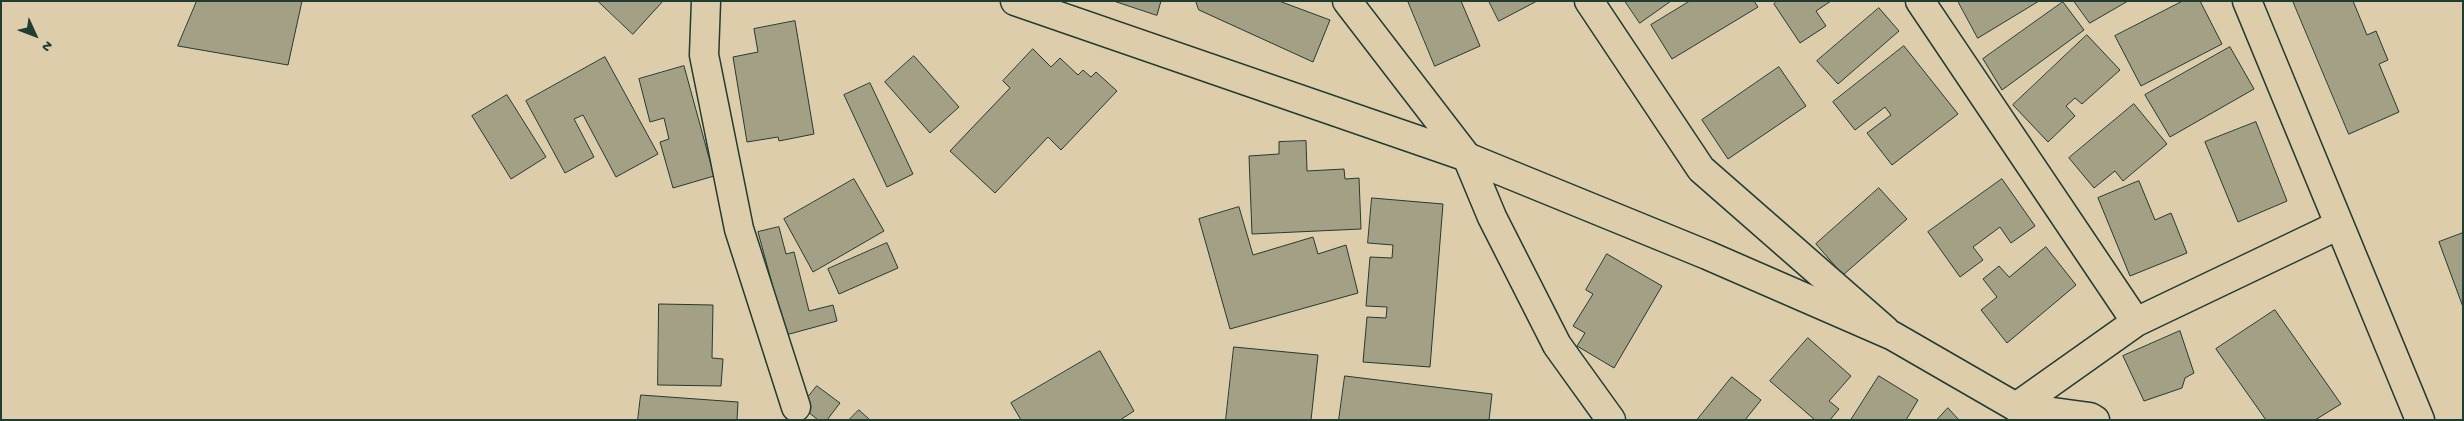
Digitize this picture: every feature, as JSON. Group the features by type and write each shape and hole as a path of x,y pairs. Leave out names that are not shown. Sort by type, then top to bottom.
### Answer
{"street":[{"path":"706,1 704,55 739,229 796,407"},
{"path":"1016,1 1467,157 1707,255 1893,336 2016,407 2090,417 2095,420"},
{"path":"1348,1 1467,157 1492,217 1556,345 1611,420"},
{"path":"1589,1 1701,169 1893,336"},
{"path":"1920,1 2136,322"},
{"path":"2247,1 2420,420"},
{"path":"2016,407 2136,322 2339,225"}],"building":[{"path":"197,1 302,1 288,65 178,46"},
{"path":"598,1 663,1 633,34"},
{"path":"1114,1 1161,1 1157,15"},
{"path":"1196,1 1279,1 1330,20 1313,62 1199,10"},
{"path":"1408,1 1461,1 1480,46 1435,66"},
{"path":"1489,1 1537,1 1499,21"},
{"path":"1625,1 1671,1 1640,23"},
{"path":"1690,1 1754,1 1758,7 1672,59 1651,25"},
{"path":"1777,1 1831,1 1816,11 1826,26 1800,43 1774,4"},
{"path":"1958,1 2039,1 1978,38"},
{"path":"2074,1 2128,1 2090,23"},
{"path":"2183,1 2200,1 2222,44 2141,86 2115,36"},
{"path":"2293,1 2353,1 2367,35 2376,31 2388,60 2379,64 2399,112 2349,134"},
{"path":"2063,2 2084,30 2002,90 1983,59"},
{"path":"1879,8 1899,31 1838,84 1817,61"},
{"path":"795,21 814,134 779,141 778,137 747,142 733,57 758,52 754,29"},
{"path":"2087,35 2120,70 2082,104 2075,98 2066,106 2075,116 2048,142 2013,105"},
{"path":"1904,46 1958,114 1892,165 1867,133 1891,115 1885,107 1855,130 1833,102"},
{"path":"2230,47 2254,89 2170,137 2145,95"},
{"path":"1033,49 1051,67 1060,58 1078,75 1083,70 1091,77 1096,72 1117,91 1061,150 1048,137 995,193 950,151 1010,88 1003,81"},
{"path":"914,56 959,107 930,133 885,82"},
{"path":"605,57 658,154 616,177 583,115 574,119 594,157 565,173 526,101"},
{"path":"684,66 714,176 673,188 660,142 669,139 664,118 650,122 639,79"},
{"path":"1779,67 1806,106 1728,159 1702,120"},
{"path":"870,83 913,174 887,187 844,95"},
{"path":"507,95 546,157 511,179 472,116"},
{"path":"2134,104 2167,144 2123,181 2115,171 2094,188 2069,158"},
{"path":"2256,122 2287,201 2238,222 2205,142"},
{"path":"1306,141 1307,171 1344,169 1345,179 1359,178 1361,229 1252,234 1249,156 1279,154 1279,142"},
{"path":"854,179 884,231 813,272 784,219"},
{"path":"2002,179 2035,226 2011,243 2000,227 1973,247 1983,260 1960,277 1928,232"},
{"path":"2139,181 2155,220 2171,213 2187,253 2130,276 2098,198"},
{"path":"1879,188 1907,219 1843,275 1816,244"},
{"path":"1372,198 1443,204 1430,367 1363,362 1367,317 1386,318 1387,307 1366,306 1370,257 1392,258 1393,245 1368,243"},
{"path":"1239,207 1253,255 1313,237 1318,254 1346,245 1358,293 1230,329 1199,219"},
{"path":"779,227 786,254 794,252 809,311 833,305 837,321 786,335 758,232"},
{"path":"2463,233 2463,307 2439,242"},
{"path":"887,243 898,268 839,294 828,269"},
{"path":"2046,247 2076,285 2007,343 1981,310 1997,297 1983,279 1999,266 2009,277"},
{"path":"1607,254 1662,286 1614,368 1577,346 1585,333 1573,326 1593,294 1586,290"},
{"path":"659,304 713,305 712,358 723,359 721,386 658,385"},
{"path":"2275,310 2341,404 2315,420 2266,420 2216,349"},
{"path":"2180,331 2194,373 2185,378 2182,388 2144,401 2123,356"},
{"path":"1808,338 1851,376 1829,401 1839,409 1830,420 1815,420 1770,381"},
{"path":"1234,347 1318,355 1311,420 1226,420"},
{"path":"1100,351 1134,411 1120,420 1021,420 1011,403"},
{"path":"1345,376 1492,394 1489,420 1339,420"},
{"path":"1879,376 1918,400 1906,420 1851,420"},
{"path":"1732,377 1761,400 1745,420 1697,420"},
{"path":"817,386 840,403 827,420 818,420 801,406"},
{"path":"641,395 738,402 737,420 638,420"},
{"path":"1948,408 1959,420 1937,420"},
{"path":"859,410 870,420 849,420"}]}
